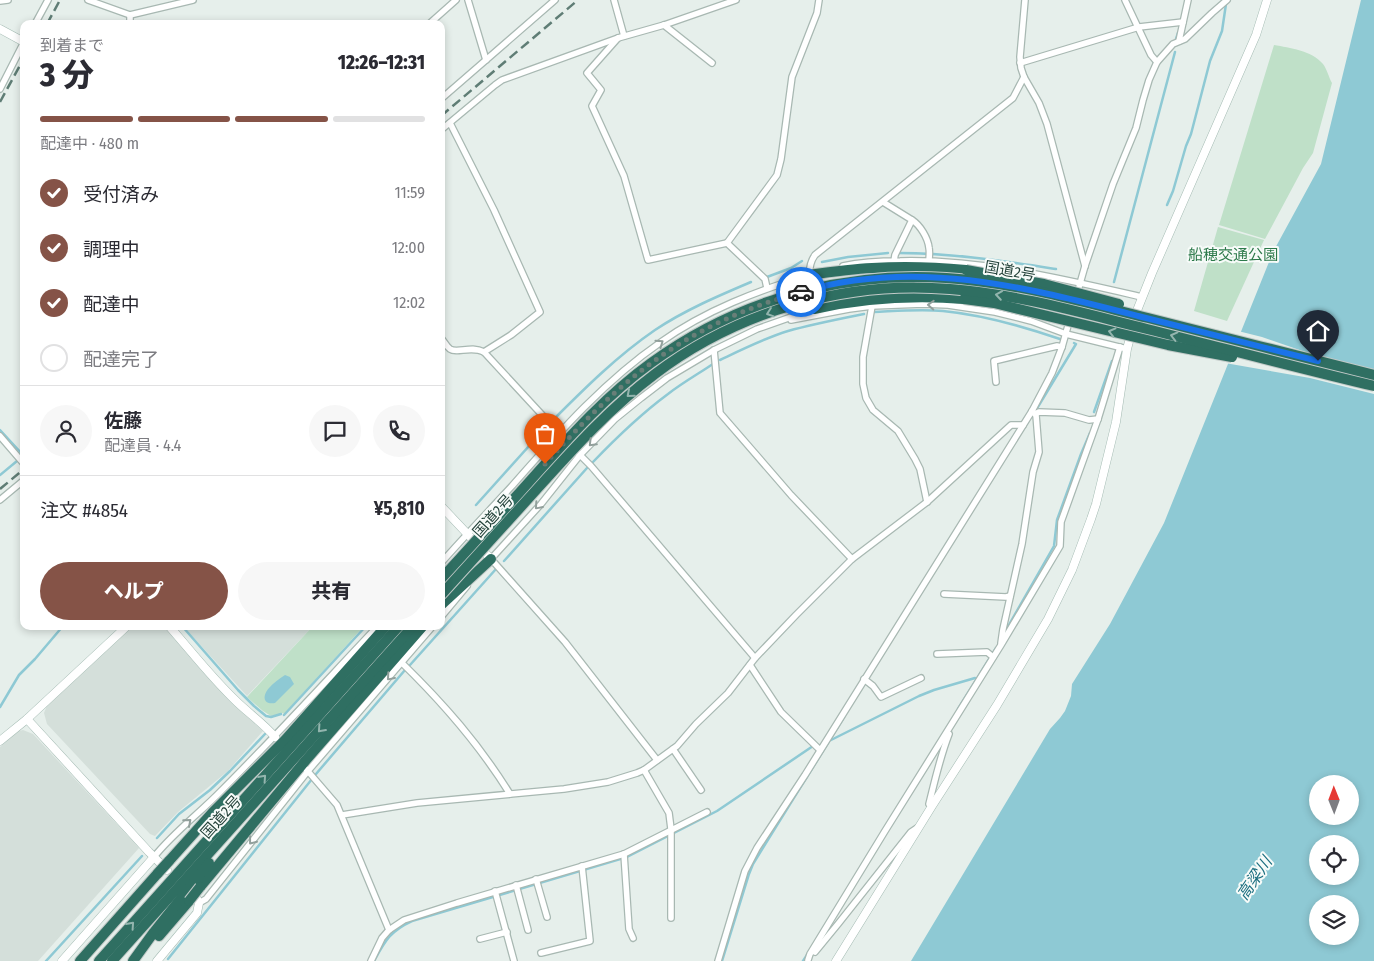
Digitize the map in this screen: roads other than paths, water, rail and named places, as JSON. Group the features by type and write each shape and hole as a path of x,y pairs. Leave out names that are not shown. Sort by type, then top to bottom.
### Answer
{"highway":[{"path":"809,275 895,267 966,270 1018,278 1263,342 1300,356"},
{"name":"国道2号","path":"445,575 581,426 615,393 650,364 701,331 726,319 770,301 805,290 850,281 893,277 922,276 978,281 1049,294 1374,375"},
{"name":"国道2号","path":"445,591 599,422 664,367 705,341 755,318 807,301 836,294 895,288 975,291 1085,313 1374,386"},
{"path":"814,309 882,298 927,297 964,299 1019,309 1168,345 1250,361 1298,367"},
{"path":"445,601 491,559"},
{"path":"80,961 212,813 285,740 382,630"},
{"name":"国道2号","path":"112,961 288,765 373,663 396,630"},
{"name":"国道2号","path":"99,961 373,663 409,630"},
{"path":"137,961 306,760 420,630"},
{"path":"133,961 154,932 288,765"}],"street":[{"path":"0,1 8,0"},
{"path":"37,20 48,0"},
{"path":"88,0 130,15 193,0"},
{"path":"434,20 456,0"},
{"path":"468,0 486,60"},
{"path":"445,96 555,0"},
{"path":"614,0 621,37"},
{"path":"445,127 502,80 621,37 664,25 736,0"},
{"path":"621,37 587,73 601,90 592,106 624,176 648,260 727,243 777,175 792,77 817,13 819,0"},
{"path":"1025,0 1020,63 1024,77 1039,103 1047,124 1085,266"},
{"path":"1125,0 1151,55 1157,62"},
{"path":"1179,41 1181,22 1188,0"},
{"path":"718,961 745,871 757,848 1023,425 1034,412 1062,347 1085,266 1113,184 1136,128 1143,100 1157,62 1173,44 1185,39 1227,0"},
{"path":"807,961 950,727 991,656 1001,645 1060,546 1061,522 1142,297 1256,35 1267,0"},
{"path":"130,15 130,20"},
{"path":"1020,63 1138,27 1181,22"},
{"path":"664,25 712,63"},
{"path":"0,29 20,40"},
{"path":"0,89 20,50"},
{"path":"445,612 540,504 580,455 615,420 641,398 667,378 714,350 757,329 814,309 809,266 815,255 1013,98 1024,77"},
{"path":"450,123 494,210 540,312 511,335 484,352"},
{"path":"883,202 917,223 928,243 929,256"},
{"path":"894,261 912,220"},
{"path":"727,243 764,279 767,288"},
{"path":"445,559 558,433 639,358 686,326 767,288 846,265 929,256 1080,283 1142,297"},
{"path":"1013,316 1023,273"},
{"path":"779,321 872,306 948,305 1013,316 1066,334 1124,348"},
{"path":"872,306 863,357 863,384 866,398 872,410 898,431 916,459 927,502"},
{"path":"445,343 450,349 455,351 474,348 484,352 580,455 755,658"},
{"path":"996,382 994,361 1057,346 1062,347"},
{"path":"836,961 997,705 1048,619 1072,570 1096,504 1116,422 1124,348"},
{"path":"714,350 720,413 791,495 852,559"},
{"path":"1034,412 1065,413 1089,420 1098,419"},
{"path":"1001,645 1022,544 1038,452 1039,444 1036,415 1034,412"},
{"path":"342,815 417,803 564,789 608,782 637,774 644,770 677,746 696,724 728,694 755,658 852,559 927,502 1012,425 1023,425"},
{"path":"0,436 20,459"},
{"path":"0,500 20,483"},
{"path":"445,510 565,642 657,760"},
{"path":"944,594 1010,596"},
{"path":"0,742 123,630"},
{"path":"172,630 214,678 276,739"},
{"path":"62,961 173,835 216,797 276,739 374,630"},
{"path":"199,903 206,899 306,770 430,630"},
{"path":"937,654 987,652 991,656"},
{"path":"402,663 470,735 510,794"},
{"path":"750,665 781,712 820,750"},
{"path":"864,679 873,686 881,697 921,678"},
{"path":"27,719 164,868"},
{"path":"932,806 930,804 936,771 950,727"},
{"path":"672,749 700,790"},
{"path":"306,770 337,805 390,930"},
{"path":"644,770 669,813 670,918"},
{"path":"371,961 382,938 396,924 412,917 624,856 707,812"},
{"path":"807,961 911,832 920,827"},
{"path":"624,856 629,929 633,938"},
{"path":"541,952 590,941 582,869"},
{"path":"537,882 546,917"},
{"path":"517,888 528,930"},
{"path":"159,960 197,913 199,903 193,894"},
{"path":"496,894 514,961"},
{"path":"480,939 506,932"}],"water":[{"name":"高梁川","path":"1361,0 1374,0 1374,961 911,961 1050,729 1065,711 1071,696 1072,684 1110,624 1164,523 1273,252 1321,164"},
{"path":"285,675 290,677 294,684 275,703 268,703 265,699 267,691"}],"waterway":[{"path":"1167,205 1191,134 1210,61 1222,31 1226,4"},
{"path":"1176,39 1178,33"},
{"path":"1114,282 1175,52"},
{"path":"822,262 888,253"},
{"path":"899,253 958,256 1056,269"},
{"path":"767,277 791,268 802,261"},
{"path":"552,421 614,362 655,330 690,310 751,282"},
{"path":"874,312 926,310 973,315 1060,339"},
{"path":"720,360 762,340 788,331 864,314"},
{"path":"1036,410 1076,344 1074,343"},
{"path":"1094,412 1112,361"},
{"path":"593,462 648,410 679,386 713,364"},
{"path":"476,505 547,426"},
{"path":"0,430 20,452"},
{"path":"1006,630 1054,546 1057,520 1090,433"},
{"path":"0,475 17,461"},
{"path":"504,561 587,468"},
{"path":"445,626 496,569"},
{"path":"0,707 19,675 60,630"},
{"path":"186,630 254,706 266,716 271,717 281,714"},
{"path":"284,715 362,630"},
{"path":"410,665 441,630"},
{"path":"958,709 996,648"},
{"path":"316,774 405,670"},
{"path":"831,740 919,696 975,678"},
{"path":"722,961 753,864 844,717"},
{"path":"157,838 179,814 210,790 230,771 265,734"},
{"path":"374,961 389,937 412,921 627,857 717,811 813,746"},
{"path":"168,959 312,779"},
{"path":"46,961 142,856"},
{"path":"803,961 809,952"}],"railway":[{"path":"49,20 60,0"},
{"path":"445,113 578,0"},
{"path":"0,102 20,65"},
{"path":"0,489 20,472"}],"park label":[{"name":"船穂交通公園","path":"1233,255"}]}
